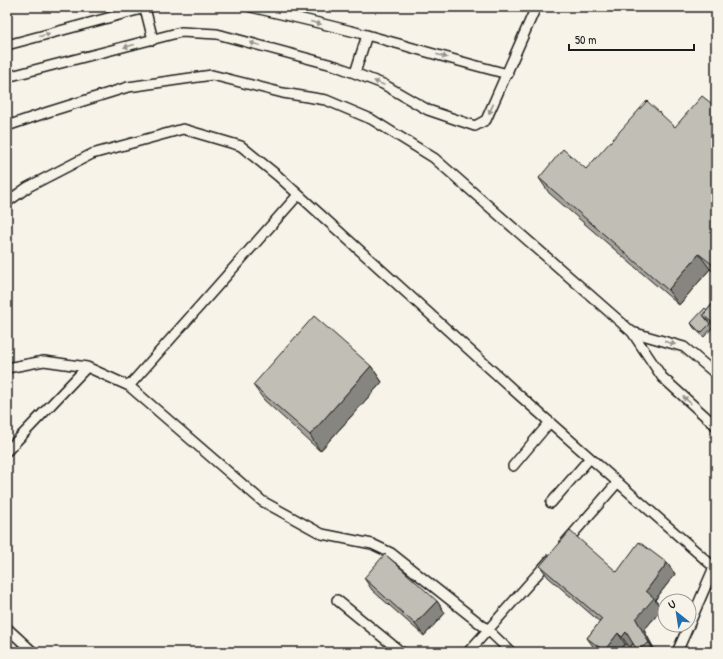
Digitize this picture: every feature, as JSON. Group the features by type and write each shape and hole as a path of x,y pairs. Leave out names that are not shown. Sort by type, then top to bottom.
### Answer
{"lane":[{"path":"7,45 147,7 153,40"},
{"path":"251,7 367,35 467,64 508,74"},
{"path":"7,76 181,32 217,34 336,66 383,84 428,110 475,126 486,120 508,74 536,7"},
{"path":"355,73 367,35"},
{"path":"7,126 128,87 212,76 283,93 326,100 371,119 434,158 632,332 662,377 716,426"},
{"path":"7,202 28,187 92,154 183,129 241,146 278,176 590,458 715,568 697,607"},
{"path":"129,386 298,195"},
{"path":"632,332 684,347 716,374"},
{"path":"7,368 44,362 88,367 129,386 262,501 322,534 372,544 391,553 488,630 511,652"},
{"path":"7,451 88,367"},
{"path":"513,466 550,422"},
{"path":"551,503 590,458"},
{"path":"468,652 618,482"},
{"path":"337,600 401,652"},
{"path":"7,628 33,652"},
{"path":"677,652 685,633"}],"building":[{"path":"702,96 716,107 716,261 713,265 699,254 668,290 539,178 563,149 586,169 647,101 675,127"},
{"path":"716,300 716,326 703,315"},
{"path":"705,308 707,310 703,315 710,324 701,333 691,323"},
{"path":"314,316 371,366 310,435 253,385"},
{"path":"570,531 617,572 639,542 667,563 646,591 654,598 636,619 649,643 637,650 626,632 622,637 618,633 604,651 587,638 602,619 540,566"},
{"path":"385,554 437,601 415,624 364,578"}]}
